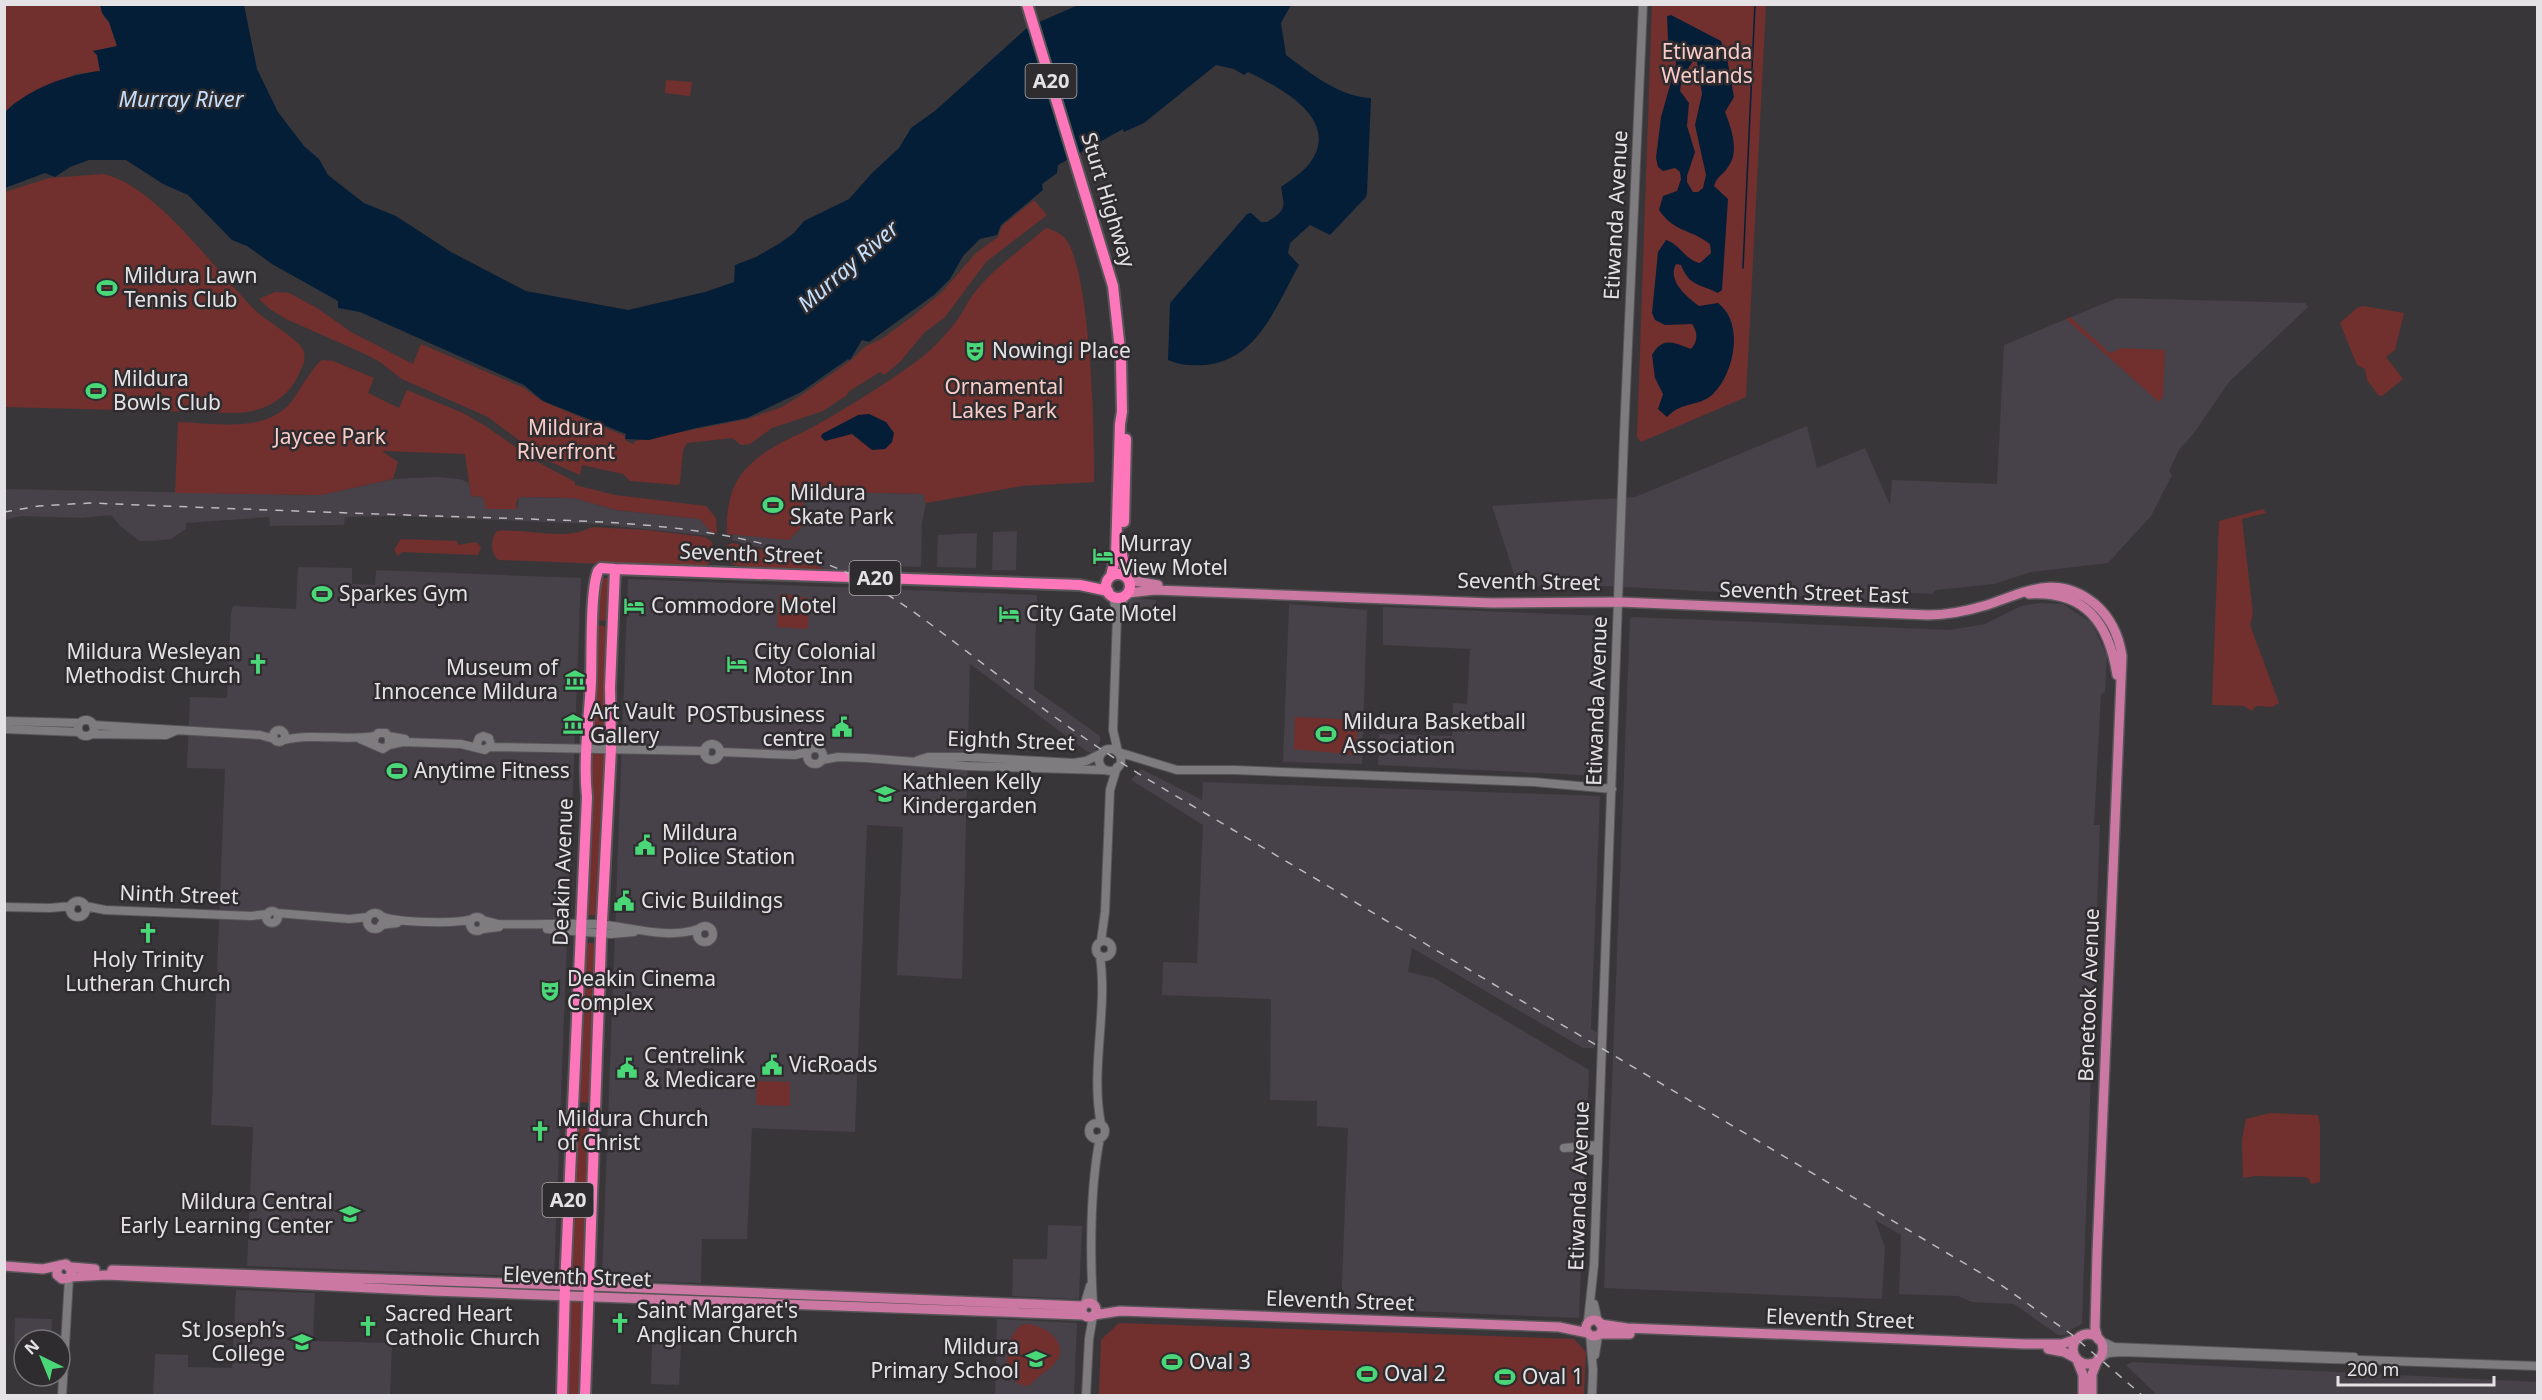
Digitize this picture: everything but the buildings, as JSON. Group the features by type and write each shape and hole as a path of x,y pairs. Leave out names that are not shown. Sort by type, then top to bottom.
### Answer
{"highway":[{"name":"Sturt Highway","path":"1027,4 1109,269 1117,312 1122,412 1116,554 1110,577"},
{"name":"Sturt Highway","path":"1122,412 1125,422 1126,456 1122,555 1128,579"},
{"name":"Seventh Street","path":"601,568 1080,585 1110,593"},
{"name":"Deakin Avenue","path":"562,1395 587,797 586,748 594,598 597,574 601,568"},
{"name":"Deakin Avenue","path":"585,1395 611,748 610,687 615,569"},
{"name":"A20","path":"1119,574 1128,579 1130,587 1126,594 1110,593 1110,577 1119,574"},
{"name":"Seventh Street","path":"1080,585 1110,577"}],"main road":[{"name":"Seventh Street","path":"1128,579 1168,585 1484,597 1600,598 1619,602"},
{"name":"Seventh Street East","path":"1619,602 1934,615 1959,613 2036,587 2057,587 2080,594 2101,610"},
{"name":"Seventh Street","path":"1126,594 1158,590 1492,603 1619,602"},
{"name":"Seventh Street East","path":"2006,598 2030,594 2053,594 2074,601 2092,613"},
{"name":"Benetook Avenue","path":"2098,1340 2095,1332 2095,1305 2119,687 2122,668 2121,647 2114,627 2101,610"},
{"name":"Benetook Avenue","path":"2092,613 2101,624 2112,645 2119,687"},
{"path":"4,1266 43,1269 60,1265 66,1264 71,1267 72,1273 65,1278 57,1270 60,1265"},
{"name":"Eleventh Street","path":"71,1267 259,1279"},
{"name":"Eleventh Street","path":"4,1273 65,1278 90,1275 259,1279 1559,1327 1593,1323 1627,1328 2034,1344 2065,1344 2078,1338"},
{"name":"Benetook Avenue","path":"2078,1338 2091,1321 2095,1305"},
{"path":"1593,1323 1602,1327 1594,1334 1585,1329 1593,1323"},
{"name":"Eleventh Street","path":"1559,1327 1594,1334 2054,1350 2077,1359"},
{"path":"2083,1395 2083,1375 2073,1350 2078,1338 2090,1335 2098,1340 2102,1350 2091,1375 2092,1395"},
{"path":"2077,1359 2088,1364 2098,1359"}],"street":[{"name":"Etiwanda Avenue","path":"1593,1323 1643,4"},
{"path":"1097,1124 1104,956 1112,950 1105,941 1110,790 1121,758 1113,730 1117,617 1110,593"},
{"path":"1117,617 1126,594"},
{"path":"4,722 79,723 87,720 93,724 260,735 274,735 281,729 285,736 374,740 380,749 389,740 455,740 478,743"},
{"path":"78,732 79,723"},
{"path":"92,734 93,724"},
{"path":"4,729 78,732 84,737 92,734 166,735 175,731"},
{"path":"1110,790 1099,761 1113,730"},
{"path":"374,740 381,732 389,740"},
{"path":"478,743 485,736 490,744"},
{"path":"478,743 483,751 490,744 705,751 707,758 712,760 717,759 720,752 807,756"},
{"path":"814,748 822,756 813,765 807,756 814,748"},
{"path":"1103,752 1112,749 1177,770 1232,775 1463,784 1612,786"},
{"name":"Eighth Street","path":"1065,766 1083,762 1103,752"},
{"name":"Eighth Street","path":"822,756 916,760 928,757 1104,770"},
{"path":"1104,770 1112,771 1129,760 1141,760"},
{"path":"4,907 71,910 78,917 85,910 78,902 71,910"},
{"name":"Ninth Street","path":"85,910 267,916 272,923 277,917 368,920"},
{"path":"381,921 374,928 368,920 375,913 381,921 393,923 471,923 478,917 498,924 641,931 684,932 708,926 713,933 709,941 700,940 684,932"},
{"path":"483,920 483,929"},
{"path":"471,923 477,932 499,927 580,928"},
{"path":"698,929 697,936 700,940"},
{"path":"1104,956 1096,949 1105,941"},
{"path":"1096,1138 1105,1131 1097,1124"},
{"path":"1086,1395 1096,1160 1096,1138 1089,1130 1097,1124"},
{"path":"61,1328 65,1278"},
{"path":"60,1395 65,1278"},
{"path":"1592,1395 1594,1334"},
{"path":"2098,1340 2112,1347 2342,1356 2373,1360"},
{"path":"2098,1359 2113,1352 2330,1361 2373,1360 2538,1366"}],"shaded area":[{"path":"2117,298 2305,303 2308,307 2229,382 2194,433 2179,450 2169,471 2172,475 2151,516 2108,563 2031,572 1994,584 1936,590 1932,594 1894,592 1894,595 1888,595 1887,601 1607,586 1526,586 1516,580 1492,506 1635,497 1807,426 1817,468 1865,448 1890,505 1892,480 1997,484 2004,345"},
{"path":"436,477 460,479 469,483 471,496 483,497 517,509 519,497 574,498 616,510 700,519 711,532 711,536 597,524 394,516 345,517 344,525 270,526 269,517 186,523 186,529 171,539 140,541 120,526 111,515 82,518 21,516 5,520 5,489 321,495 393,479"},
{"path":"804,491 923,494 926,503 922,523 921,567 847,564 853,572 832,572 796,557 732,540 733,535 740,534 789,540 803,525"},
{"path":"1017,531 1016,570 992,570 993,532"},
{"path":"977,533 976,568 937,567 938,535"},
{"path":"298,567 352,568 352,584 375,585 376,570 581,578 554,1277 247,1266 253,1127 211,1125 225,769 187,768 190,697 227,698 233,606 296,609"},
{"path":"628,579 1037,595 1034,689 1100,736 1100,742 1094,752 1089,753 970,664 962,979 897,975 903,827 867,825 855,1132 752,1128 747,1239 702,1239 701,1283 602,1280"},
{"path":"1133,598 1156,600 1155,621 1147,621 1147,611 1129,610 1129,601"},
{"path":"2040,603 2063,604 2092,623 2107,656 2105,692 2101,694 2094,825 2100,825 2082,1324 2066,1335 2058,1335 2014,1304 1972,1302 1958,1296 1899,1294 1901,1235 1875,1220 1885,1247 1882,1299 1604,1288 1630,619 1633,617 1950,630 1985,624 2021,606"},
{"path":"1289,604 1367,610 1362,764 1283,762"},
{"path":"1383,607 1605,616 1607,618 1601,776 1378,765 1379,734 1452,736 1453,703 1467,704 1470,649 1383,645"},
{"path":"1141,769 1202,800 1203,782 1600,796 1591,1029 1598,1033 1594,1048 1583,1048 1412,948 1408,972 1434,978 1589,1070 1579,1318 1341,1308 1348,1128 1317,1126 1317,1101 1270,1100 1271,999 1162,995 1163,962 1197,963 1203,825 1131,780"},
{"path":"1048,1225 1082,1226 1079,1299 1012,1296 1013,1259 1047,1259"},
{"name":"St Joseph’s College","path":"236,1290 315,1293 313,1341 392,1343 390,1395 153,1396 155,1354 188,1355 188,1367 232,1368"},
{"path":"15,1318 52,1319 52,1328 15,1328"},
{"name":"Mildura Primary School","path":"997,1319 1077,1323 1074,1395 995,1396"},
{"path":"652,1344 681,1345 679,1385 651,1384"},
{"path":"2133,1362 2537,1382 2537,1395 2157,1395 2126,1365"}],"green space":[{"path":"5,5 100,5 104,17 109,22 117,46 93,51 97,55 100,71 76,74 14,103 5,112"},
{"name":"Etiwanda Wetlands","path":"1652,5 1766,5 1746,397 1641,442 1637,437"},
{"path":"666,80 692,82 690,96 665,93"},
{"path":"104,174 124,182 145,195 185,232 256,311 301,347 304,352 304,361 299,374 281,398 256,410 236,413 5,407 5,192 49,178"},
{"name":"Mildura Riverfront","path":"1034,200 1047,215 986,262 945,317 924,333 899,363 884,375 880,372 848,392 823,411 772,428 750,444 741,445 732,438 687,443 683,450 678,485 630,481 623,474 582,465 580,475 544,459 488,417 402,379 380,362 363,353 288,320 271,310 259,299 275,292 289,293 317,308 351,332 413,364 421,344 524,388 542,401 625,436 626,441 633,444 635,441 748,419 782,407 850,361 866,346 883,338 913,316 942,292 976,253 998,237 1002,226"},
{"name":"Ornamental Lakes Park","path":"1046,228 1063,236 1072,252 1080,279 1092,392 1094,482 1022,486 926,503 923,494 804,491 803,525 789,540 727,534 727,515 734,487 751,464 773,448 866,396 923,357 949,330 988,277"},
{"path":"2363,306 2404,313 2395,350 2386,357 2403,379 2382,396 2378,395 2367,380 2365,369 2357,365 2340,323 2357,308"},
{"path":"2070,317 2110,353 2122,348 2165,350 2163,397 2159,402 2066,319"},
{"name":"Jaycee Park","path":"322,360 333,361 374,378 368,393 399,408 407,390 463,413 534,460 575,482 575,485 615,495 706,506 716,518 717,533 711,532 700,519 616,510 574,498 519,497 516,504 517,509 486,509 483,497 471,496 465,454 382,451 398,462 393,479 321,495 175,493 178,422 239,424 268,418 281,411 292,401"},
{"path":"2263,509 2266,513 2242,519 2253,614 2250,625 2279,703 2272,707 2256,706 2252,711 2244,706 2212,705 2219,521"},
{"path":"592,527 705,537 712,542 714,558 707,565 685,567 499,560 492,546 497,531 570,534"},
{"path":"401,539 457,541 458,545 476,542 481,547 478,555 402,552 398,556 394,550"},
{"path":"733,543 796,557 832,572 764,569 734,565 728,558 727,545"},
{"path":"598,578 612,578 609,621 596,620"},
{"path":"779,594 809,598 808,629 777,627"},
{"path":"597,625 609,627 604,742 592,741"},
{"name":"Mildura Basketball Association","path":"1295,717 1358,720 1356,755 1294,749"},
{"path":"591,754 605,754 597,915 586,915"},
{"path":"585,943 597,943 591,1103 579,1102"},
{"path":"757,1081 790,1082 790,1106 756,1105"},
{"path":"2270,1113 2318,1115 2320,1182 2311,1184 2305,1177 2255,1176 2243,1178 2242,1140 2246,1119"},
{"path":"577,1118 592,1118 587,1283 570,1282"},
{"path":"568,1299 585,1300 582,1395 565,1396"},
{"path":"1119,1323 1574,1339 1586,1352 1584,1395 1099,1395 1101,1340"},
{"path":"1024,1324 1047,1331 1058,1342 1060,1348 1055,1363 1029,1386 1019,1384 1012,1378 1007,1359 1011,1338"}],"water":[{"name":"Murray River","path":"100,5 244,5 257,69 278,112 304,146 319,159 328,175 364,203 396,216 451,252 526,291 628,310 705,292 734,282 735,265 756,257 794,233 804,221 849,199 899,148 911,128 936,110 1028,27 1078,5 1291,5 1281,23 1286,55 1337,89 1359,97 1371,98 1367,193 1366,197 1330,235 1310,225 1290,243 1288,253 1299,265 1263,328 1239,353 1223,361 1205,365 1186,365 1168,360 1170,303 1247,214 1251,213 1261,222 1267,222 1278,214 1283,207 1281,187 1310,163 1318,147 1318,132 1313,119 1290,96 1248,72 1244,75 1234,69 1216,65 1144,123 1124,132 1123,129 1058,165 1057,173 1042,184 1043,190 1001,225 997,235 980,239 963,256 950,279 934,295 869,342 862,340 850,360 848,359 801,392 747,418 649,440 625,439 626,434 543,401 524,385 360,312 338,308 338,301 272,264 247,246 232,240 188,195 163,184 126,160 89,160 70,167 55,177 45,173 5,188 5,112 26,96 49,84 100,71 97,55 93,51 117,46 109,22 102,13"},
{"path":"1671,15 1721,41 1727,58 1734,97 1725,112 1734,147 1732,161 1714,186 1728,199 1722,290 1718,293 1691,281 1681,265 1676,264 1674,276 1684,293 1699,306 1718,303 1732,323 1734,336 1731,362 1720,386 1707,399 1678,408 1667,417 1658,409 1663,394 1655,378 1652,355 1660,345 1665,343 1674,343 1691,349 1696,337 1692,324 1665,325 1655,320 1652,313 1658,252 1666,240 1690,259 1700,263 1711,253 1710,244 1671,223 1659,210 1663,196 1677,191 1681,179 1680,172 1675,168 1663,171 1658,167 1656,158 1661,117 1676,64 1674,51 1668,40 1667,16","holes":["1693,61 1697,62 1702,94 1695,125 1706,175 1703,188 1698,192 1693,192 1687,182 1695,152 1687,126 1689,103 1680,91 1682,78"]},
{"path":"869,414 886,422 894,433 892,442 885,449 872,450 852,434 825,441 821,437 822,434 858,415"}],"waterway":[{"path":"1743,268 1755,4"}],"railway":[{"path":"4,512 39,506 90,503 563,520 658,526 751,541 797,553 841,570 878,589 912,611 1060,720 1144,777 2001,1285 2071,1334 2143,1396"}],"place":[{"name":"Mildura Lawn Tennis Club","path":"107,288"},
{"name":"Nowingi Place","path":"975,351"},
{"name":"Mildura Bowls Club","path":"96,391"},
{"name":"Mildura Skate Park","path":"773,505"},
{"name":"Murray View Motel","path":"1103,556"},
{"name":"Sparkes Gym","path":"322,594"},
{"name":"Commodore Motel","path":"634,606"},
{"name":"City Gate Motel","path":"1009,614"},
{"name":"Mildura Wesleyan Methodist Church","path":"258,664"},
{"name":"City Colonial Motor Inn","path":"737,664"},
{"name":"Museum of Innocence Mildura","path":"575,680"},
{"name":"Art Vault Gallery","path":"573,724"},
{"name":"POSTbusiness centre","path":"842,727"},
{"name":"Mildura Basketball Association","path":"1326,734"},
{"name":"Anytime Fitness","path":"397,771"},
{"name":"Kathleen Kelly Kindergarden","path":"885,794"},
{"name":"Mildura Police Station","path":"645,845"},
{"name":"Civic Buildings","path":"624,901"},
{"name":"Holy Trinity Lutheran Church","path":"148,933"},
{"name":"Deakin Cinema Complex","path":"550,991"},
{"name":"VicRoads","path":"772,1065"},
{"name":"Centrelink & Medicare","path":"627,1068"},
{"name":"Mildura Church of Christ","path":"540,1131"},
{"name":"Mildura Central Early Learning Center","path":"350,1214"},
{"name":"Saint Margaret's Anglican Church","path":"620,1323"},
{"name":"Sacred Heart Catholic Church","path":"368,1326"},
{"name":"St Joseph’s College","path":"302,1342"},
{"name":"Mildura Primary School","path":"1036,1359"},
{"name":"Oval 3","path":"1172,1362"},
{"name":"Oval 2","path":"1367,1374"},
{"name":"Oval 1","path":"1505,1377"}]}
